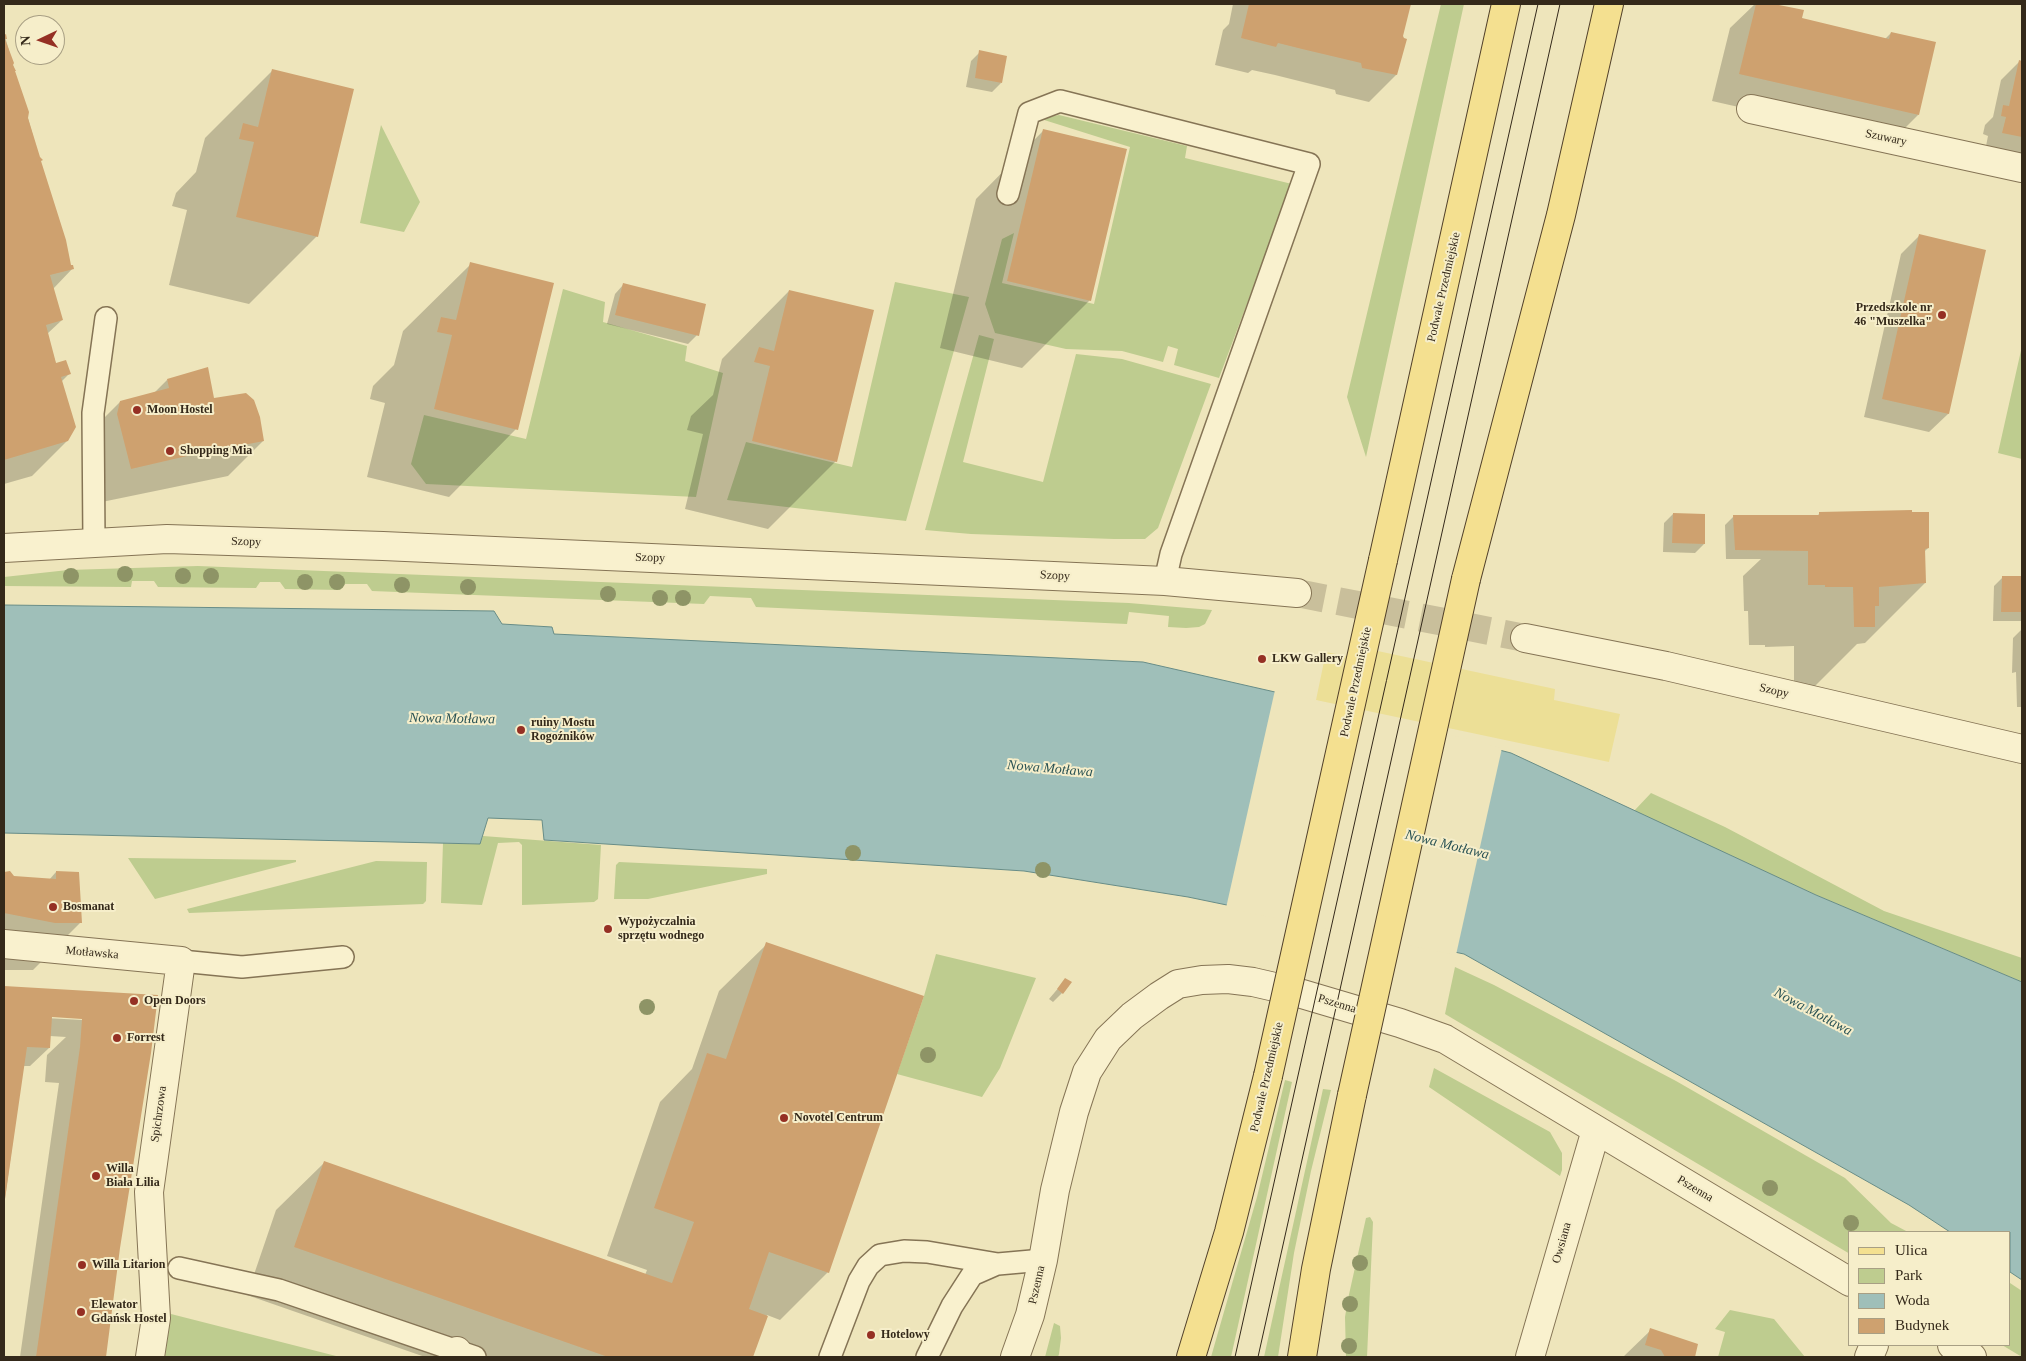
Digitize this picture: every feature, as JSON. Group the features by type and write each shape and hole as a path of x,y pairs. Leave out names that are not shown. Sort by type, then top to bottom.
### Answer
{"main road":[{"name":"Podwale Przedmiejskie","path":"1192,1357 1229,1232 1268,1076 1506,4"},
{"path":"1302,1357 1316,1269 1352,1095 1466,579 1562,215 1609,4"}],"street":[{"name":"Szuwary","path":"1751,109 2022,168"},
{"name":"Szopy","path":"4,548 167,539 383,546 1165,581 1297,593"},
{"name":"Szopy","path":"1526,638 1666,666 2022,749"},
{"name":"Motławska","path":"4,944 181,961"},
{"name":"Spichrzowa","path":"150,1357 156,1318 148,1192 181,961"},
{"name":"Pszenna","path":"1015,1357 1030,1315 1043,1260 1057,1180 1074,1112 1087,1072 1108,1039 1132,1016 1178,984 1202,980 1228,979 1253,982 1310,996 1400,1023 1445,1039 1848,1281"},
{"name":"Owsiana","path":"1530,1357 1596,1130"},
{"path":"1954,1346 1972,1357"}],"lane":[{"path":"1008,194 1029,113 1060,101 1309,164 1171,554 1165,581"},
{"path":"94,543 92,413 106,318"},
{"path":"181,961 242,967 343,957"},
{"path":"830,1357 859,1281 868,1266 880,1255 904,1251 927,1252 998,1264 1043,1260"},
{"path":"927,1357 952,1306 972,1275 998,1264"},
{"path":"179,1268 280,1290 463,1355"}],"green space":[{"path":"1441,4 1464,4 1366,457 1347,397"},
{"path":"1059,115 1187,146 1185,158 1292,184 1219,378 1174,365 1178,349 1168,346 1163,362 1122,351 1066,349 995,333 985,304 1002,239 1014,233 1002,283 1094,304 1130,147 1041,119"},
{"path":"381,125 420,202 404,232 360,223"},
{"path":"895,282 969,297 906,521 727,500 746,442 852,467"},
{"path":"563,289 605,302 603,322 687,346 685,361 723,373 696,497 426,484 411,464 424,415 526,439"},
{"path":"979,335 994,339 963,462 1043,482 1076,354 1122,359 1211,384 1158,528 1145,539 971,534 925,530"},
{"path":"2022,346 2022,459 1998,453"},
{"path":"198,566 1129,603 1212,610 1205,624 1199,627 1186,628 1168,627 1169,616 1129,612 1127,624 756,607 751,598 710,596 704,604 372,591 367,584 345,584 340,590 285,589 280,582 260,582 256,588 158,587 154,581 132,581 131,587 4,586 4,577 68,570"},
{"path":"1651,793 1725,827 1884,911 2022,958 2022,982 1816,895 1634,811"},
{"path":"483,836 601,845 598,899 594,902 522,905 522,845 519,842 498,843 482,905 441,903 443,843 480,844"},
{"path":"128,858 296,860 296,862 155,899"},
{"path":"376,861 427,862 426,901 423,904 189,913 187,909"},
{"path":"619,862 767,869 767,874 648,899 614,899 616,865"},
{"path":"936,954 1036,978 1000,1068 982,1097 897,1074 924,996"},
{"path":"1455,967 1494,985 1676,1081 1845,1178 1891,1223 1906,1231 1848,1231 1848,1253 1445,1014"},
{"path":"1434,1068 1550,1132 1562,1153 1560,1176 1429,1087"},
{"path":"1285,1080 1292,1082 1231,1357 1211,1357 1257,1197"},
{"path":"1323,1089 1331,1090 1311,1171 1294,1253 1278,1357 1264,1357"},
{"path":"1370,1217 1373,1222 1367,1357 1346,1357 1345,1317 1348,1299 1366,1218"},
{"path":"2011,1284 2022,1291 2022,1357 2004,1346 2011,1346"},
{"path":"1730,1310 1774,1319 1805,1357 1718,1357 1725,1332 1715,1329"},
{"path":"171,1314 340,1357 165,1357"},
{"path":"1054,1323 1060,1326 1059,1354 1058,1357 1045,1357"}],"sand":[{"path":"1373,650 1555,689 1554,700 1620,714 1609,762 1316,700 1326,652 1371,661"}],"water":[{"name":"Nowa Motława","path":"4,605 494,611 502,624 552,627 554,634 1143,662 1275,692 1511,753 1816,895 2022,982 2022,1280 2011,1273 2011,1231 1948,1231 1909,1205 1464,954 1188,897 1024,871 544,840 542,820 488,818 480,844 4,833"}],"pier":[{"path":"1275,690 1502,748 1456,955 1226,908"}],"building":[{"path":"1249,4 1411,4 1403,36 1407,39 1397,75 1362,68 1361,63 1278,43 1276,47 1241,38"},
{"path":"1756,4 1774,4 1804,10 1802,18 1889,39 1891,32 1936,42 1919,115 1739,74"},
{"path":"6,34 7,39 5,39 29,112 28,118 40,157 43,160 41,161 66,240 71,265 73,265 74,269 50,275 63,320 46,325 56,363 66,360 71,374 61,377 76,427 68,441 4,460 4,35"},
{"path":"979,50 1007,56 1002,83 975,78"},
{"path":"2019,60 2022,61 2022,137 2002,133 2006,117 2001,116 2003,105 2009,106"},
{"path":"272,69 354,89 318,237 236,217 254,142 239,139 243,123 258,127"},
{"path":"1043,129 1127,149 1091,301 1007,281"},
{"path":"1919,234 1986,250 1949,414 1882,399"},
{"path":"470,262 554,283 518,430 434,409 452,335 437,332 441,317 456,320"},
{"path":"623,283 706,304 699,336 615,315"},
{"path":"789,290 874,310 837,462 752,441 770,366 754,362 759,347 774,351"},
{"path":"208,367 214,398 246,393 254,400 260,417 264,441 131,469 117,414 120,401 169,388 167,379"},
{"path":"1912,510 1912,512 1929,512 1929,548 1925,549 1926,583 1879,587 1879,606 1875,606 1875,627 1854,627 1853,587 1808,585 1808,551 1735,550 1733,515 1819,515 1819,512"},
{"path":"1673,513 1705,514 1705,544 1672,543"},
{"path":"2002,576 2022,576 2022,612 2001,612"},
{"name":"Bosmanat","path":"10,871 14,876 56,879 56,871 79,872 82,923 55,923 4,913 4,872"},
{"name":"Novotel Centrum","path":"766,942 924,996 829,1273 769,1252 749,1309 768,1316 753,1357 608,1357 294,1247 324,1161 672,1283 694,1222 654,1208 707,1053 726,1059"},
{"path":"1065,978 1072,982 1063,994 1057,989"},
{"path":"4,986 158,995 151,1053 120,1248 106,1357 36,1357 80,1047 82,1019 52,1017 50,1048 27,1047 4,1206"},
{"path":"1650,1328 1698,1344 1695,1357 1665,1357 1661,1350 1645,1345"}],"tunnel":[{"path":"1297,593 1525,638"}],"tram line":[{"path":"1235,1357 1538,4"},
{"path":"1258,1357 1560,4"}],"place":[{"name":"Przedszkole nr 46 \"Muszelka\"","path":"1942,315"},
{"name":"Moon Hostel","path":"137,410"},
{"name":"Shopping Mia","path":"170,451"},
{"name":"LKW Gallery","path":"1262,659"},
{"name":"ruiny Mostu Rogoźników","path":"521,730"},
{"name":"Bosmanat","path":"53,907"},
{"name":"Wypożyczalnia sprzętu wodnego","path":"608,929"},
{"name":"Open Doors","path":"134,1001"},
{"name":"Forrest","path":"117,1038"},
{"name":"Novotel Centrum","path":"784,1118"},
{"name":"Willa Biała Lilia","path":"96,1176"},
{"name":"Willa Litarion","path":"82,1265"},
{"name":"Elewator Gdańsk Hostel","path":"81,1312"},
{"name":"Hotelowy","path":"871,1335"}]}
